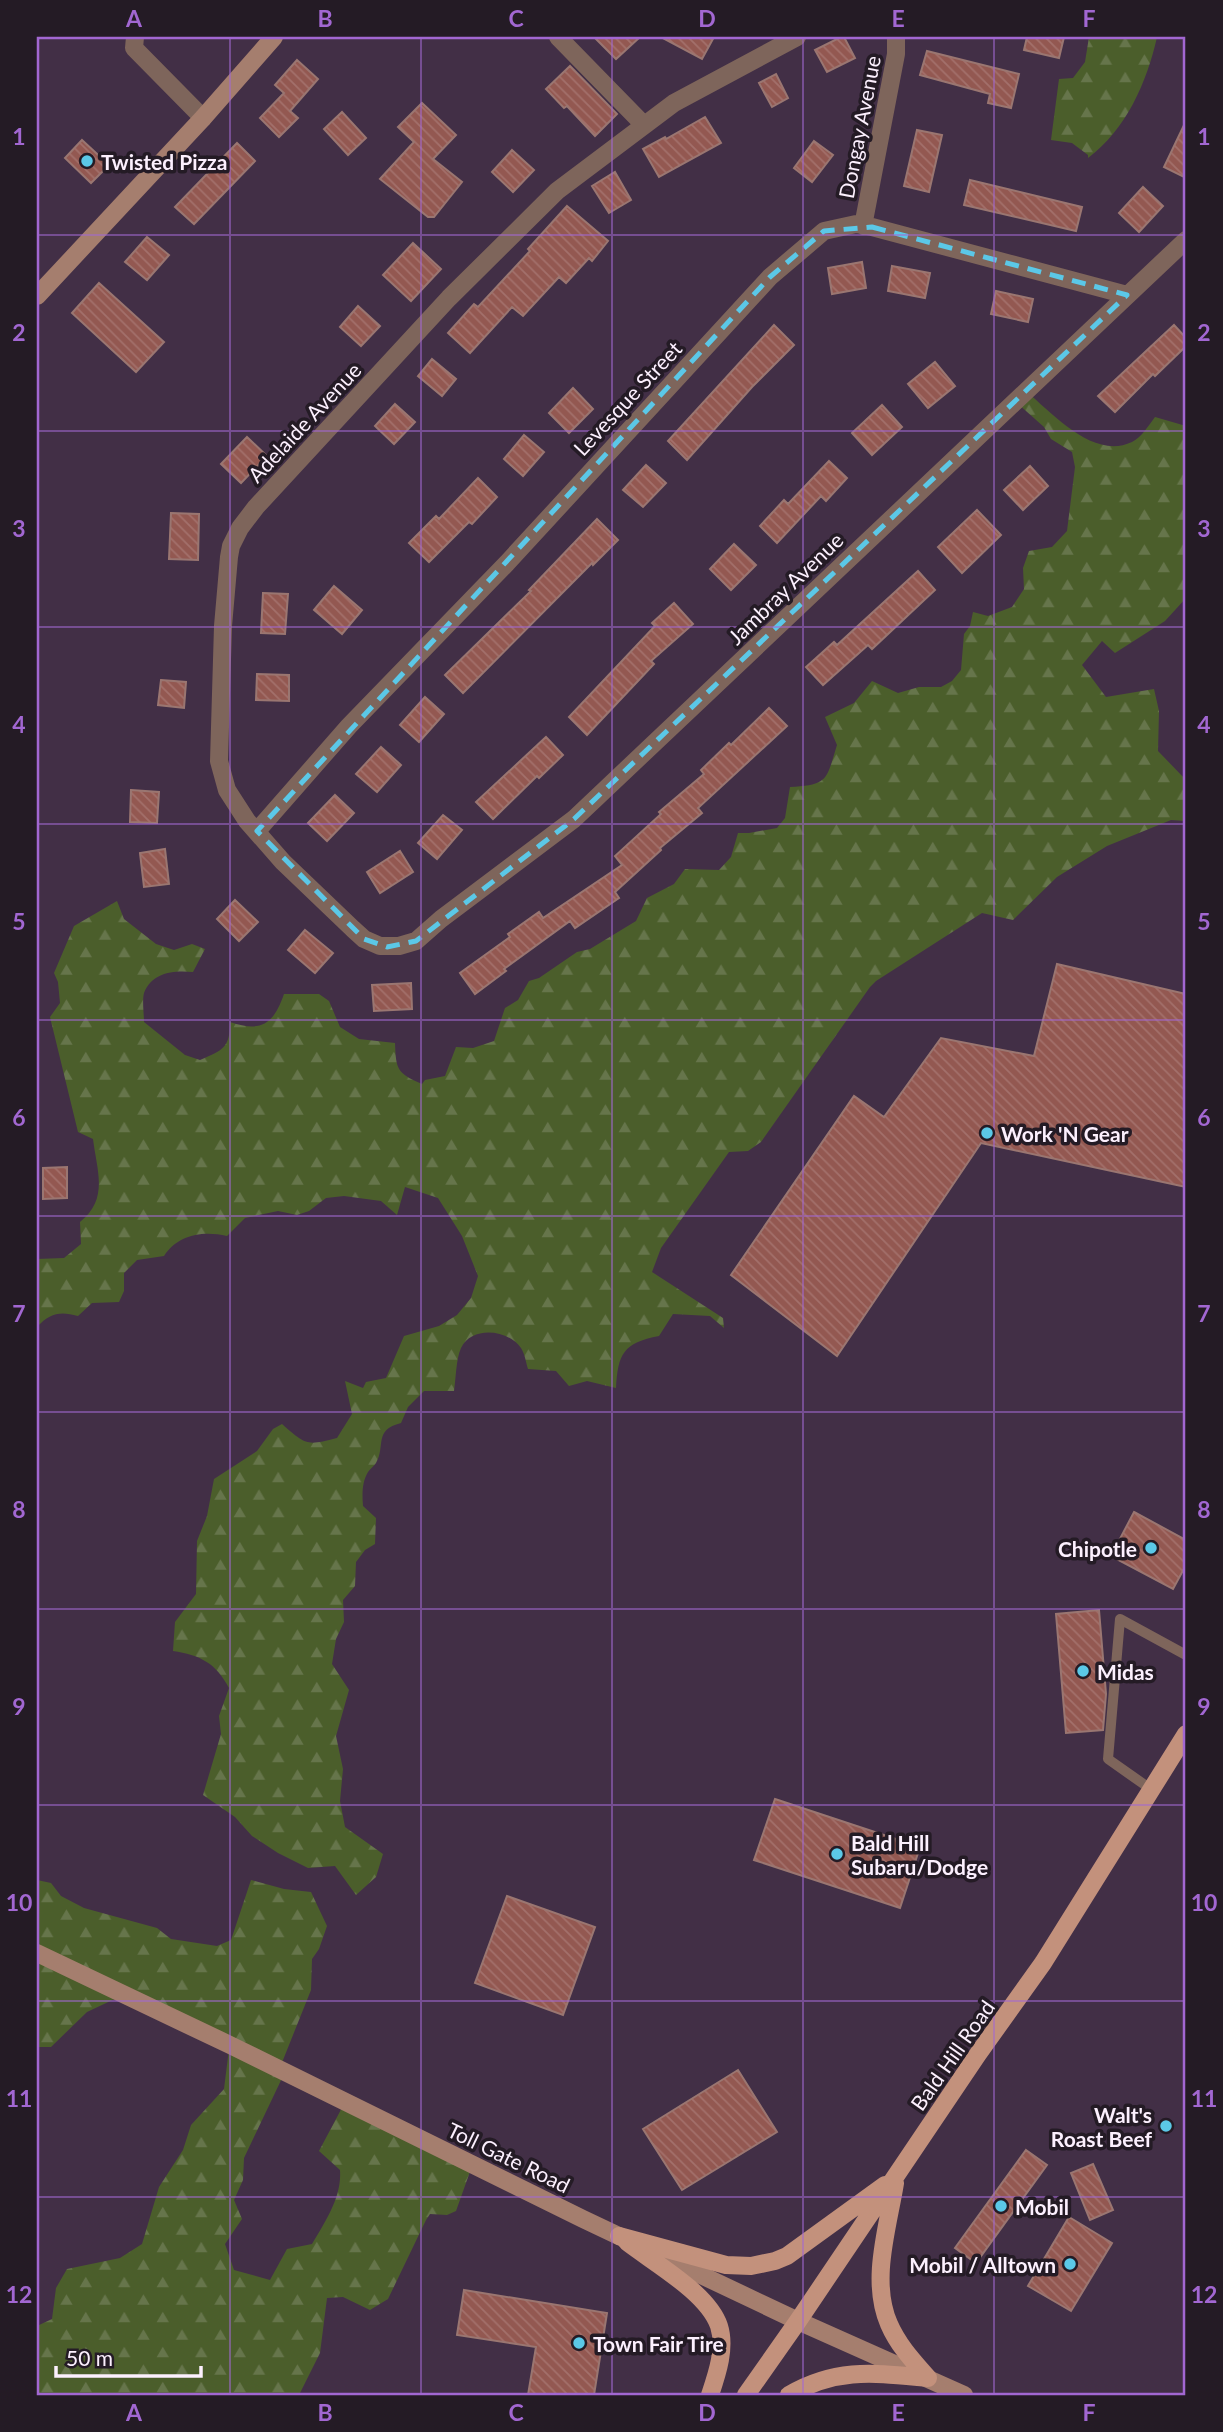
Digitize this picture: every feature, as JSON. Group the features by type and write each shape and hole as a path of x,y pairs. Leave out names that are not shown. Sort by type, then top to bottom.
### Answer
{"main road":[{"path":"37,296 203,118 274,37"},
{"name":"Bald Hill Road","path":"746,2395 799,2321 978,2054 1043,1964 1186,1734"},
{"name":"Toll Gate Road","path":"37,1953 619,2236 928,2378 957,2394"},
{"path":"619,2236 726,2265 740,2267 765,2264 788,2256 896,2176"},
{"path":"896,2176 881,2273 883,2305 889,2324 908,2355 928,2378"},
{"path":"619,2236 681,2280 707,2307 719,2326 720,2360 710,2395"},
{"path":"789,2395 824,2378 847,2373 884,2373 928,2378"}],"street":[{"path":"558,37 643,124"},
{"name":"Adelaide Avenue","path":"399,946 380,946 364,939 283,862 227,790 219,761 226,582 231,546 240,528 256,507 449,298 556,191 674,103 797,37"},
{"name":"Dongay Avenue","path":"863,226 897,54 896,37"},
{"path":"130,40 203,118"},
{"name":"Levesque Street","path":"257,831 349,726 507,563 770,277 824,231 844,225 863,226 968,251 1127,295"},
{"name":"Jambray Avenue","path":"399,946 425,935 441,919 574,819 1186,240"}],"lane":[{"path":"1153,1790 1108,1759 1120,1619 1186,1655"}],"highlighted area":[{"path":"872,227 1127,295 574,819 416,941 387,947 364,939 257,831 770,277 824,231"}],"green space":[{"path":"1089,37 1157,37 1141,88 1133,104 1113,134 1088,158 1088,155 1072,143 1051,140 1059,79 1073,78 1085,62"},
{"path":"1027,392 1062,423 1089,440 1103,445 1118,446 1132,442 1155,417 1186,426 1186,598 1165,621 1115,653 1102,641 1082,665 1106,697 1154,689 1159,711 1158,751 1186,780 1186,821 1171,820 1107,846 1057,877 1013,920 982,913 870,987 761,1142 748,1151 729,1152 661,1248 652,1272 723,1318 724,1328 710,1316 673,1314 659,1336 637,1342 625,1352 618,1367 616,1388 587,1381 569,1386 556,1371 528,1369 521,1348 508,1337 482,1333 466,1341 461,1348 454,1391 424,1391 408,1407 401,1423 392,1426 383,1434 379,1457 366,1476 363,1488 363,1506 376,1518 375,1544 365,1550 356,1562 355,1586 343,1600 344,1622 336,1639 332,1664 349,1690 336,1736 343,1769 340,1801 345,1827 383,1854 376,1877 356,1895 335,1866 308,1868 278,1853 252,1836 235,1817 203,1795 221,1734 219,1716 229,1688 213,1666 191,1655 173,1651 175,1622 196,1594 197,1541 207,1516 214,1479 257,1451 273,1429 282,1424 307,1442 337,1438 352,1414 345,1381 363,1388 366,1382 386,1378 404,1336 439,1326 457,1315 471,1298 478,1276 462,1236 438,1198 405,1187 397,1215 381,1201 344,1196 326,1198 309,1211 297,1215 278,1211 245,1218 227,1236 200,1234 183,1239 164,1256 137,1260 124,1273 124,1291 119,1302 92,1303 78,1316 56,1314 37,1327 37,1259 64,1258 81,1244 80,1222 95,1204 99,1184 93,1139 78,1132 50,1017 60,1003 58,982 54,973 74,926 117,901 124,919 156,944 174,950 192,944 205,949 193,972 164,974 152,981 144,993 144,1022 185,1055 200,1060 220,1050 229,1038 230,1022 250,1026 264,1024 275,1013 284,994 319,994 329,1001 340,1027 359,1039 395,1043 397,1065 407,1077 422,1084 425,1080 445,1076 456,1047 473,1048 494,1041 505,1008 518,1000 529,981 539,978 577,952 590,949 636,921 647,898 674,884 685,869 719,870 731,857 738,833 777,828 785,818 790,787 812,785 828,773 837,745 825,717 854,703 872,681 898,693 919,687 941,687 952,681 961,670 964,634 970,626 973,612 988,616 1012,607 1024,589 1023,568 1029,551 1052,547 1067,531 1075,467 1072,452 1051,439 1044,427 1017,403"},
{"path":"37,1880 51,1883 61,1896 84,1908 157,1928 171,1939 217,1946 231,1940 251,1880 284,1889 311,1892 327,1926 319,1949 312,1959 311,1990 279,2070 284,2074 244,2158 243,2180 234,2200 242,2219 225,2244 234,2270 270,2280 287,2249 312,2244 332,2209 340,2180 340,2170 319,2151 345,2102 472,2166 456,2211 447,2215 430,2214 388,2299 370,2310 343,2297 327,2298 320,2353 299,2395 37,2395 37,2326 52,2319 56,2288 67,2269 120,2258 142,2244 159,2187 183,2150 191,2125 224,2089 229,2049 121,1996 87,2012 51,2047 37,2047"}],"building":[{"path":"594,37 640,37 616,59"},
{"path":"661,37 714,37 702,59"},
{"path":"844,37 855,58 827,72 815,50"},
{"path":"1027,37 1064,37 1059,58 1024,50"},
{"path":"927,51 1019,74 1011,108 988,103 990,94 920,75"},
{"path":"297,60 318,79 290,111 298,118 279,137 260,118 284,93 275,85"},
{"path":"570,66 617,114 595,136 567,106 564,108 546,89"},
{"path":"776,74 788,98 772,107 759,83"},
{"path":"422,103 456,135 433,159 462,182 434,217 428,217 380,179 414,142 398,127"},
{"path":"342,112 366,138 348,155 324,129"},
{"path":"705,117 721,143 659,177 643,149"},
{"path":"1186,121 1186,178 1164,167"},
{"path":"917,130 942,135 929,192 904,186"},
{"name":"Twisted Pizza","path":"82,140 109,165 91,183 65,158"},
{"path":"814,141 833,155 812,182 794,168"},
{"path":"237,143 255,161 194,224 175,207"},
{"path":"512,150 534,170 513,192 492,172"},
{"path":"615,172 631,200 609,213 592,186"},
{"path":"970,180 1082,207 1076,231 964,205"},
{"path":"1143,187 1163,206 1139,232 1119,213"},
{"path":"567,206 608,241 592,261 589,258 566,283 559,277 523,316 512,307 470,353 448,333 474,304 478,307"},
{"path":"147,237 169,255 147,280 125,262"},
{"path":"413,243 441,269 411,301 383,275"},
{"path":"862,262 866,288 832,294 828,268"},
{"path":"892,266 930,273 925,298 888,291"},
{"path":"99,283 164,342 136,372 72,313"},
{"path":"996,291 1033,299 1028,322 991,314"},
{"path":"358,306 380,326 361,346 340,327"},
{"path":"774,325 794,345 752,387 687,460 668,441"},
{"path":"1174,325 1186,338 1186,346 1115,412 1098,396"},
{"path":"432,359 456,379 442,396 418,376"},
{"path":"935,362 955,386 928,408 908,384"},
{"path":"573,388 593,409 569,433 549,413"},
{"path":"395,404 415,422 394,444 375,426"},
{"path":"882,405 902,427 872,455 852,433"},
{"path":"524,435 544,452 523,476 504,459"},
{"path":"247,437 267,456 241,483 221,464"},
{"path":"829,461 847,478 826,501 821,496 777,543 760,526 784,500 788,504"},
{"path":"646,465 666,483 643,507 623,490"},
{"path":"1030,466 1048,486 1023,510 1004,490"},
{"path":"478,478 497,497 472,524 469,522 429,562 409,543 436,516 439,519"},
{"path":"977,510 1001,535 962,573 938,547"},
{"path":"171,513 199,514 198,560 169,559"},
{"path":"597,519 618,540 463,693 445,675 531,591 529,590"},
{"path":"734,544 756,565 731,590 710,569"},
{"path":"918,571 935,590 872,649 868,645 823,685 806,667 834,642 837,645"},
{"path":"334,586 362,610 342,634 314,610"},
{"path":"263,593 288,594 285,634 261,633"},
{"path":"674,603 693,624 651,661 654,664 587,735 569,717 655,626 652,623"},
{"path":"257,674 289,675 289,701 256,700"},
{"path":"161,680 186,682 184,708 158,705"},
{"path":"425,697 444,714 419,742 400,725"},
{"path":"769,708 787,726 698,808 702,813 660,848 661,850 615,892 619,898 575,928 570,921 504,969 506,971 475,994 460,973 539,912 543,918 622,865 615,856 661,814 659,812 704,774 701,770"},
{"path":"546,737 563,755 493,819 476,802"},
{"path":"381,747 401,765 377,792 356,774"},
{"path":"131,790 159,792 157,823 130,822"},
{"path":"335,795 354,813 327,841 308,823"},
{"path":"443,815 462,830 437,859 418,843"},
{"path":"165,849 169,884 144,887 140,853"},
{"path":"400,851 413,872 380,893 367,872"},
{"path":"235,900 258,922 239,941 217,919"},
{"path":"305,930 333,953 315,973 288,950"},
{"path":"1057,964 1186,994 1186,1187 981,1143 837,1356 731,1275 854,1096 884,1117 941,1038 1034,1056"},
{"path":"411,983 412,1009 374,1011 372,985"},
{"path":"67,1167 67,1198 43,1199 43,1168"},
{"name":"Chipotle","path":"1134,1512 1186,1540 1186,1565 1173,1589 1111,1556"},
{"name":"Midas","path":"1099,1610 1106,1694 1103,1730 1066,1733 1056,1614"},
{"name":"Bald Hill Subaru/Dodge","path":"775,1799 920,1847 900,1908 754,1860"},
{"path":"507,1896 595,1927 563,2015 475,1983"},
{"path":"738,2070 777,2132 682,2190 643,2129"},
{"name":"Mobil","path":"1026,2150 1047,2165 976,2263 955,2248"},
{"path":"1093,2164 1113,2210 1090,2220 1071,2173"},
{"name":"Mobil / Alltown","path":"1069,2217 1112,2243 1071,2311 1028,2286"},
{"path":"464,2290 607,2313 594,2395 528,2395 536,2347 457,2335"}],"place":[{"name":"Twisted Pizza","path":"87,161"},
{"name":"Work 'N Gear","path":"987,1133"},
{"name":"Chipotle","path":"1151,1548"},
{"name":"Midas","path":"1083,1671"},
{"name":"Bald Hill Subaru/Dodge","path":"837,1854"},
{"name":"Walt's Roast Beef","path":"1166,2126"},
{"name":"Mobil","path":"1001,2206"},
{"name":"Mobil / Alltown","path":"1070,2264"},
{"name":"Town Fair Tire","path":"579,2343"}]}
